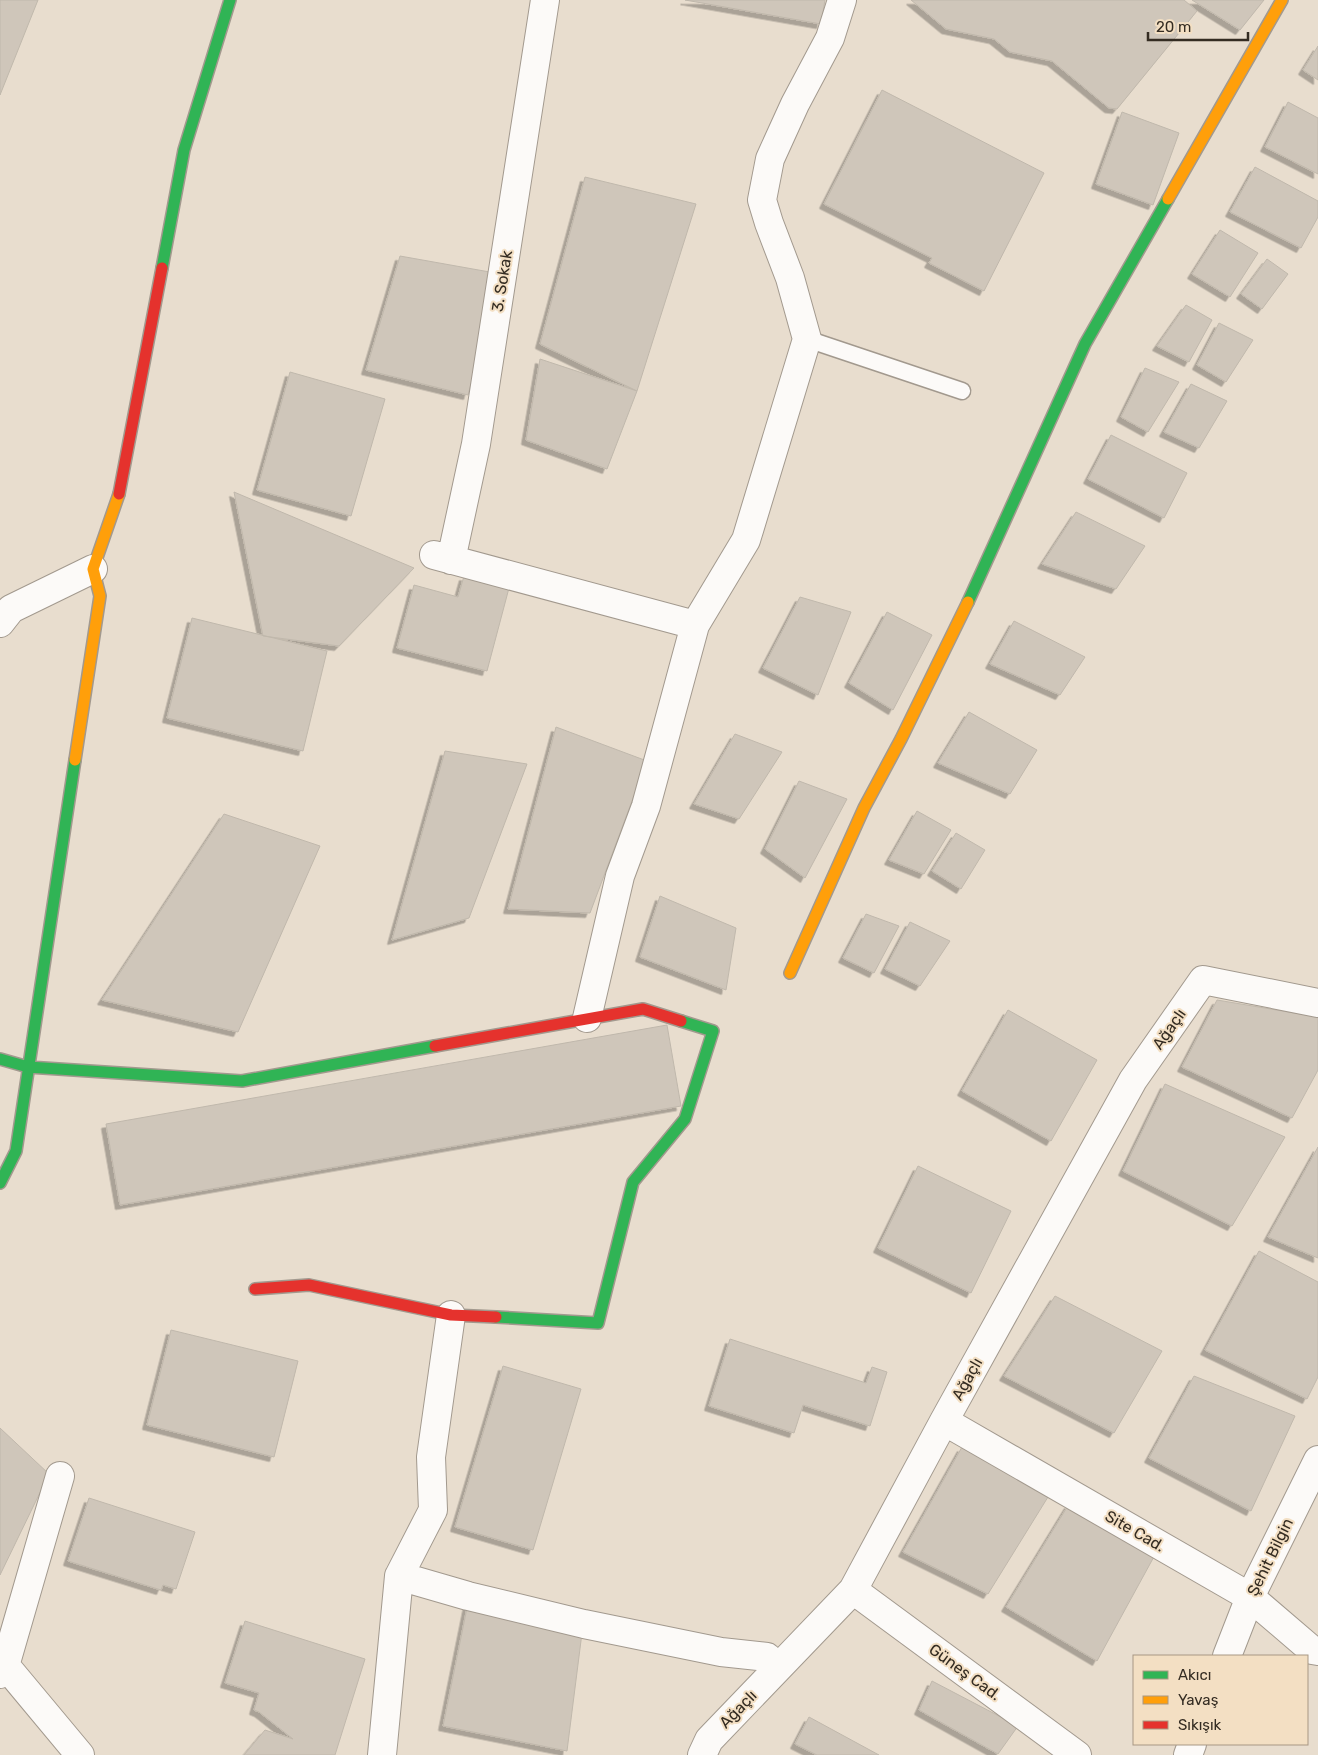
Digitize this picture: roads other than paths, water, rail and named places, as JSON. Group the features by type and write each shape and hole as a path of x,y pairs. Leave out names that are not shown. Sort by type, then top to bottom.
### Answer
{"street":[{"path":"0,1184 16,1150 100,596 92,569 120,491 184,150 230,0"},
{"name":"3. Sokak","path":"545,0 476,444 442,557 695,625"},
{"path":"587,1018 620,876 646,806 695,625 746,540 807,339 790,278 762,200 770,159 795,104 830,38 842,0"},
{"path":"790,974 864,808 901,739 970,598 1085,344 1282,0"},
{"path":"0,623 11,609 92,569"},
{"name":"Ağaçlı","path":"702,1755 709,1740 853,1590 944,1421 1133,1080 1203,980 1318,1004"},
{"path":"0,1059 28,1067 242,1081 643,1009 712,1031 686,1119 633,1182 598,1323 450,1315 309,1285 255,1289"},
{"path":"382,1755 398,1576 433,1510 431,1456 450,1315"},
{"name":"Site Cad.","path":"944,1421 1250,1597 1312,1650 1318,1651"},
{"name":"Şehit Bilgin","path":"1227,1655 1250,1597 1318,1460"},
{"path":"60,1476 2,1666 80,1755"},
{"path":"398,1576 468,1596 584,1624 720,1652 767,1657 778,1668"},
{"name":"Güneş Cad.","path":"853,1590 1068,1752"}],"lane":[{"path":"807,339 962,390"}]}
